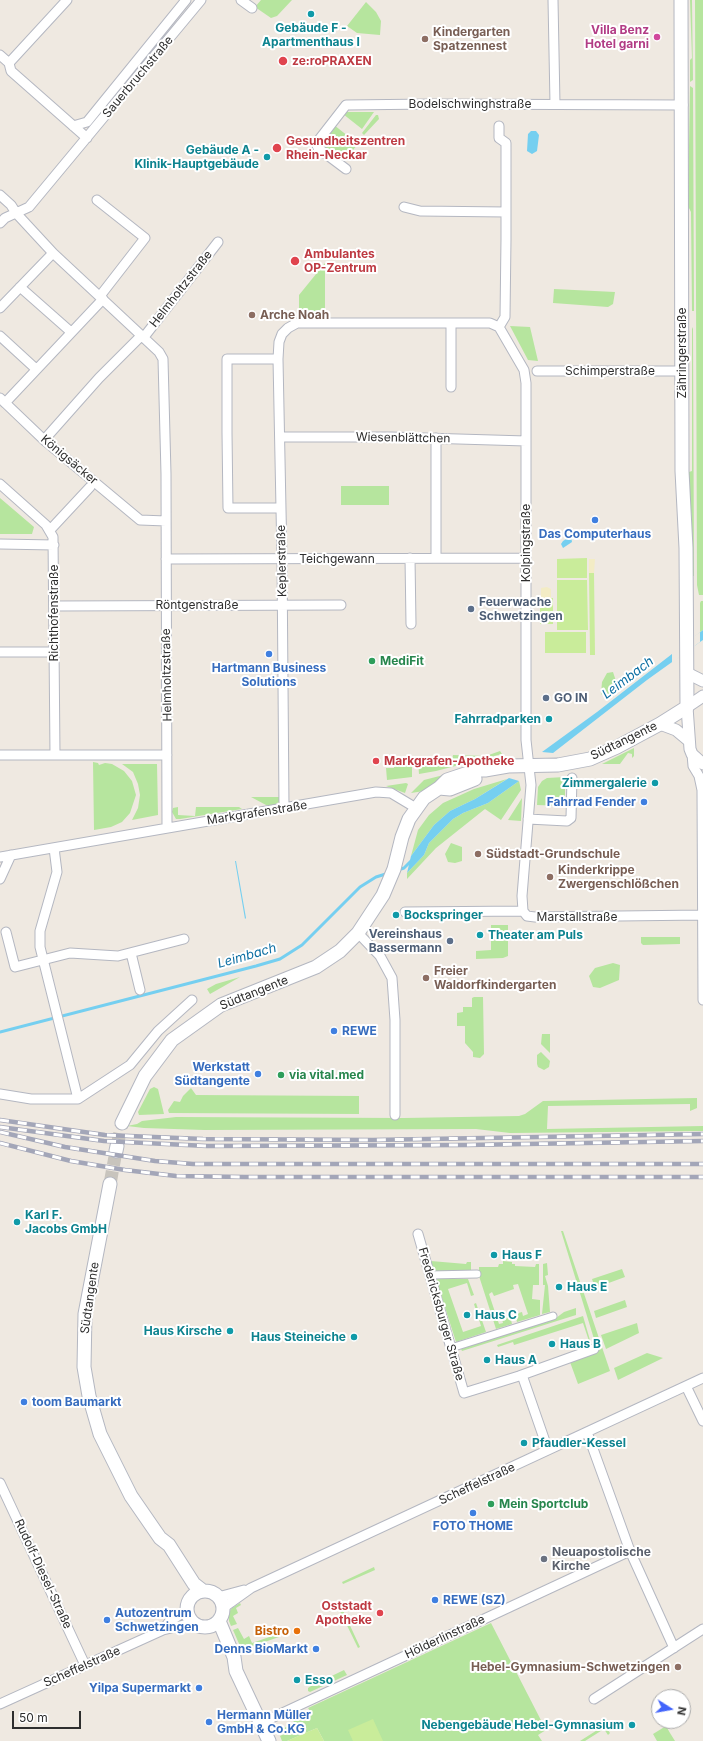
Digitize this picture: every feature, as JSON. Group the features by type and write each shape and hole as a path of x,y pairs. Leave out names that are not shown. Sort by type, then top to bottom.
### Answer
{"main road":[{"name":"Zähringerstraße","path":"681,0 683,105 682,472 686,535 687,706"},
{"name":"Südtangente","path":"122,1124 145,1076 172,1040 221,1005 316,968 340,951 358,933 380,901 390,880 405,827 416,808 424,798 439,788 447,780 477,770 508,766 558,765 590,759 660,724 687,706"},
{"name":"Südtangente","path":"110,1184 86,1307 84,1367 89,1396 100,1434 131,1496 160,1538 168,1545 194,1584 203,1591"},
{"name":"Südtangente","path":"160,1538 161,1549 189,1604"},
{"path":"236,1671 227,1663 215,1638 207,1627 192,1622 189,1604 195,1594 203,1591 210,1592 220,1602 219,1621 234,1657 236,1671 268,1741"},
{"path":"207,1627 219,1621"}],"street":[{"path":"9,63 66,0"},
{"name":"Sauerbruchstraße","path":"73,126 88,122 186,0"},
{"name":"Sauerbruchstraße","path":"87,138 201,0"},
{"path":"241,0 252,8"},
{"path":"553,0 555,104"},
{"path":"0,55 9,63 11,71 87,138 28,207 5,218 0,223"},
{"name":"Bodelschwinghstraße","path":"346,169 318,148 317,145 318,141 346,105 683,105"},
{"name":"Bodelschwinghstraße","path":"499,126 499,138 506,143 506,212"},
{"name":"Helmholtzstraße","path":"0,195 52,253 159,352 164,364 167,828"},
{"path":"3,401 71,332 101,297 145,238 97,200"},
{"path":"404,207 420,211 506,212 505,317 499,327 490,323 451,324 451,387"},
{"name":"Helmholtzstraße","path":"44,440 99,378 143,336 218,242"},
{"path":"0,308 52,253"},
{"path":"20,286 71,332"},
{"name":"Keplerstraße","path":"284,808 279,342 282,334 288,328 297,323 451,324"},
{"name":"Kolpingstraße","path":"499,327 524,370 526,383 526,740 530,785 522,896 523,911"},
{"path":"0,336 36,369"},
{"path":"278,359 226,358 228,508 281,508"},
{"name":"Schimperstraße","path":"537,371 683,371"},
{"name":"Königsäcker","path":"3,401 44,440 140,520 166,521"},
{"name":"Wiesenblättchen","path":"280,437 436,438 526,441"},
{"path":"436,438 436,558"},
{"path":"0,484 50,530 90,487"},
{"name":"Richthofenstraße","path":"50,530 54,545 55,755"},
{"path":"0,544 54,545"},
{"path":"410,558 411,624"},
{"name":"Teichgewann","path":"166,559 526,558"},
{"name":"Röntgenstraße","path":"54,606 282,604 341,605"},
{"path":"0,652 54,652"},
{"path":"687,673 703,681"},
{"path":"703,696 687,706 688,740 692,754 693,766 699,776 702,790 703,1000"},
{"path":"660,724 676,730 688,740"},
{"path":"692,754 703,764"},
{"path":"0,755 167,756"},
{"path":"528,819 567,822 571,818 572,778"},
{"name":"Markgrafenstraße","path":"0,857 386,792 394,794 416,808"},
{"path":"54,848 56,877 39,938 43,960 78,1099"},
{"path":"0,879 11,855"},
{"name":"Marstallstraße","path":"405,912 523,911 527,916 534,917 703,916"},
{"path":"6,932 15,967 70,953 118,956 184,939"},
{"path":"358,933 380,956 392,978 395,1020 395,1115"},
{"path":"132,953 140,990"},
{"path":"0,1094 31,1099 78,1099 130,1065 158,1031 192,1000"},
{"name":"Fredericksburger Straße","path":"418,1234 464,1393 522,1375"},
{"path":"429,1275 477,1274"},
{"path":"451,1348 553,1316"},
{"path":"548,1450 522,1375 594,1350"},
{"name":"Scheffelstraße","path":"220,1602 703,1378"},
{"path":"686,1386 703,1421"},
{"path":"587,1432 630,1551 674,1648"},
{"name":"Rudolf-Diesel-Straße","path":"0,1484 85,1665"},
{"name":"Hölderlinstraße","path":"261,1723 630,1551"},
{"name":"Scheffelstraße","path":"163,1630 169,1622 189,1604"},
{"name":"Scheffelstraße","path":"0,1704 163,1630 192,1622"},
{"path":"594,1699 703,1629"}],"green space":[{"path":"261,0 292,0 277,16 271,18 255,7"},
{"path":"690,0 692,0 693,80 690,82 690,60 692,58"},
{"path":"695,0 703,0 703,595 699,595 697,585"},
{"path":"366,2 376,12 381,21 380,35 357,33 347,26"},
{"path":"690,86 693,88 694,311 692,311 691,212 688,206"},
{"path":"344,112 374,112 362,129 343,114"},
{"path":"376,115 378,115 379,119 364,135 362,133"},
{"path":"334,125 358,144 343,162 322,147 321,144"},
{"path":"325,263 325,314 299,314 299,295"},
{"path":"554,289 615,292 613,304 608,307 553,303"},
{"path":"510,326 530,327 538,361 528,360"},
{"path":"692,327 694,576 692,576 692,522 689,486 689,472 692,471"},
{"path":"341,486 389,486 389,505 341,505"},
{"path":"0,498 34,527 32,534 0,534"},
{"path":"587,558 587,578 557,578 557,559"},
{"path":"589,573 594,573 595,655 590,655"},
{"path":"557,580 587,580 588,630 557,630"},
{"path":"540,598 553,598 553,624 540,624"},
{"path":"703,601 703,630 700,632 700,603"},
{"path":"545,632 586,632 586,653 545,653"},
{"path":"613,672 618,687 607,698 601,694 602,682 607,673"},
{"path":"634,748 634,756 632,758 632,754 628,753 620,764 602,764"},
{"path":"500,751 502,754 419,774 418,761 452,761 453,755 486,756"},
{"path":"93,762 98,763 99,765 105,763 112,764 124,771 132,781 136,795 130,813 122,822 111,827 94,830"},
{"path":"394,762 412,762 412,777 387,780 386,768 394,768"},
{"path":"122,764 157,764 158,815 132,820 138,808 140,795 138,784 133,772"},
{"path":"471,768 443,778 424,791 411,793 424,780"},
{"path":"565,777 565,806 537,805 538,787 542,781 547,778"},
{"path":"507,779 475,799 450,811 434,825 411,856 418,830 429,815 443,803 474,789"},
{"path":"519,781 521,790 501,820 485,809 436,848 407,879 407,873 424,855 429,843 453,819 463,813 488,803"},
{"path":"408,784 405,793 386,786"},
{"path":"251,797 280,797 280,801 273,806 266,805"},
{"path":"522,798 521,821 508,820"},
{"path":"178,807 178,815 195,816 196,807 239,807 242,809 176,819 172,812 173,808"},
{"path":"451,843 462,847 462,861 455,863 448,862 445,854"},
{"path":"491,925 508,925 508,956 503,958 476,959 476,951 491,950"},
{"path":"641,937 680,937 680,944 643,945 641,943"},
{"path":"613,963 620,965 619,980 600,988 593,987 589,976 595,968"},
{"path":"240,977 210,994 207,989 216,984"},
{"path":"483,997 484,1054 480,1058 473,1057 473,1052 465,1043 465,1026 457,1026 457,1013 463,1012 463,1007 472,1007 472,998"},
{"path":"542,1034 550,1034 550,1053 541,1044"},
{"path":"541,1052 550,1061 549,1067 544,1070 538,1067 537,1064 537,1055"},
{"path":"154,1087 158,1089 164,1114 139,1115 138,1112 150,1089"},
{"path":"191,1088 196,1095 359,1096 359,1114 169,1113 168,1110 174,1101 180,1102 183,1096"},
{"path":"697,1098 697,1108 690,1111 690,1104 548,1106 547,1129 703,1126 703,1131 510,1133 476,1129 204,1130 127,1126 137,1124 142,1121 176,1117 404,1118 519,1116 525,1114 543,1101"},
{"path":"561,1231 563,1231 610,1371 578,1384 570,1362 598,1352"},
{"path":"431,1261 466,1264 467,1262 471,1262 471,1271 433,1271"},
{"path":"503,1261 512,1262 515,1266 535,1267 536,1264 539,1264 539,1285 533,1285 532,1299 540,1300 540,1315 517,1322 515,1314 522,1312 523,1316 528,1314 518,1284 513,1285 514,1289 494,1296 492,1292 489,1294 499,1324 503,1323 502,1319 510,1316 512,1324 496,1329 479,1276 479,1267 498,1267 499,1264 503,1264"},
{"path":"547,1263 548,1275 545,1276 548,1286 550,1312 542,1314 545,1285 543,1285 543,1264"},
{"path":"622,1269 625,1277 595,1288 592,1279"},
{"path":"436,1279 468,1279 474,1295 471,1296 467,1283 448,1289 463,1332 481,1326 474,1304 476,1303 486,1332 456,1342"},
{"path":"625,1300 627,1307 596,1318 594,1311"},
{"path":"576,1308 576,1315 462,1351 461,1349 556,1318 564,1312"},
{"path":"583,1316 592,1347 582,1350 581,1347 590,1344 583,1323 514,1345 513,1342 498,1347 497,1345"},
{"path":"637,1323 639,1333 606,1349 601,1335"},
{"path":"647,1353 663,1358 618,1380 614,1368"},
{"path":"374,1567 375,1570 343,1584 342,1582"},
{"path":"240,1603 241,1605 236,1608 238,1613 233,1616 237,1624 231,1626 229,1621 229,1612"},
{"path":"340,1604 360,1647 358,1648 337,1605"},
{"path":"491,1623 546,1730 538,1735 542,1741 324,1741 317,1728 287,1741 282,1741 280,1736 284,1734 282,1729 294,1723 293,1719 310,1711 308,1708"},
{"path":"238,1628 244,1639 249,1636 252,1643 278,1634 279,1637 253,1646 244,1655 233,1630"},
{"path":"344,1670 347,1675 310,1692 308,1691 308,1688 311,1686"},
{"path":"373,1719 383,1741 353,1741 348,1730"},
{"path":"601,1720 610,1733 608,1735 604,1729 585,1741 580,1741 602,1727 599,1721"},
{"path":"317,1728 324,1741 287,1741"},
{"path":"661,1729 668,1729 675,1741 657,1741 653,1734"}],"sand":[{"path":"589,559 595,559 594,573 589,573"},
{"path":"547,587 551,589 551,598 541,598 541,588"}],"water":[{"path":"531,131 536,131 539,135 537,151 532,154 527,151 528,134"},
{"path":"571,536 572,542 563,548 561,544 563,541"},
{"path":"703,630 703,640 647,680 553,753 542,752 597,712"},
{"path":"509,778 519,781 488,803 463,813 453,819 429,843 424,855 407,873 411,856 434,825 450,811 475,799"},
{"path":"235,861 246,918 245,919"}],"pier":[{"path":"700,632 700,642 672,663 672,652"}],"waterway":[{"name":"Leimbach","path":"398,870 404,868 411,861"},
{"name":"Leimbach","path":"0,1032 280,959 302,945 360,887 376,877 389,873"}],"tunnel":[{"path":"117,1146 122,1123"},
{"path":"110,1184 116,1151"}],"railway":[{"path":"0,1120 105,1135 203,1139 373,1140 703,1134"},
{"path":"0,1127 104,1141 207,1146 467,1145 703,1141"},
{"path":"0,1132 65,1147 155,1161 193,1164 703,1164"},
{"path":"0,1143 71,1161 125,1170 176,1176 703,1177"}],"place":[{"name":"Gebäude F - Apartmenthaus I","path":"311,14"},
{"name":"Villa Benz Hotel garni","path":"657,37"},
{"name":"Kindergarten Spatzennest","path":"425,39"},
{"name":"ze:roPRAXEN","path":"283,61"},
{"name":"Gesundheitszentren Rhein-Neckar","path":"277,148"},
{"name":"Gebäude A - Klinik-Hauptgebäude","path":"267,157"},
{"name":"Ambulantes OP-Zentrum","path":"295,261"},
{"name":"Arche Noah","path":"252,315"},
{"name":"Das Computerhaus","path":"595,520"},
{"name":"Feuerwache Schwetzingen","path":"471,609"},
{"name":"Hartmann Business Solutions","path":"269,654"},
{"name":"MediFit","path":"372,661"},
{"name":"GO IN","path":"546,698"},
{"name":"Fahrradparken","path":"549,719"},
{"name":"Markgrafen-Apotheke","path":"376,761"},
{"name":"Zimmergalerie","path":"655,783"},
{"name":"Fahrrad Fender","path":"644,802"},
{"name":"Südstadt-Grundschule","path":"478,854"},
{"name":"Kinderkrippe Zwergenschlößchen","path":"550,877"},
{"name":"Bockspringer","path":"396,915"},
{"name":"Theater am Puls","path":"480,935"},
{"name":"Vereinshaus Bassermann","path":"450,941"},
{"name":"Freier Waldorfkindergarten","path":"426,978"},
{"name":"REWE","path":"334,1031"},
{"name":"Werkstatt Südtangente","path":"258,1074"},
{"name":"via vital.med","path":"281,1075"},
{"name":"Karl F. Jacobs GmbH","path":"17,1222"},
{"name":"Haus F","path":"494,1255"},
{"name":"Haus E","path":"559,1287"},
{"name":"Haus C","path":"467,1315"},
{"name":"Haus Kirsche","path":"230,1331"},
{"name":"Haus Steineiche","path":"354,1337"},
{"name":"Haus B","path":"552,1344"},
{"name":"Haus A","path":"487,1360"},
{"name":"toom Baumarkt","path":"24,1402"},
{"name":"Pfaudler-Kessel","path":"524,1443"},
{"name":"Mein Sportclub","path":"491,1504"},
{"name":"FOTO THOME","path":"473,1513"},
{"name":"Neuapostolische Kirche","path":"544,1559"},
{"name":"REWE (SZ)","path":"435,1600"},
{"name":"Oststadt Apotheke","path":"380,1613"},
{"name":"Autozentrum Schwetzingen","path":"107,1620"},
{"name":"Bistro","path":"297,1631"},
{"name":"Denns BioMarkt","path":"316,1649"},
{"name":"Hebel-Gymnasium-Schwetzingen","path":"678,1667"},
{"name":"Esso","path":"297,1680"},
{"name":"Yilpa Supermarkt","path":"199,1688"},
{"name":"Hermann Müller GmbH & Co.KG","path":"209,1722"},
{"name":"Nebengebäude Hebel-Gymnasium","path":"632,1725"}]}
